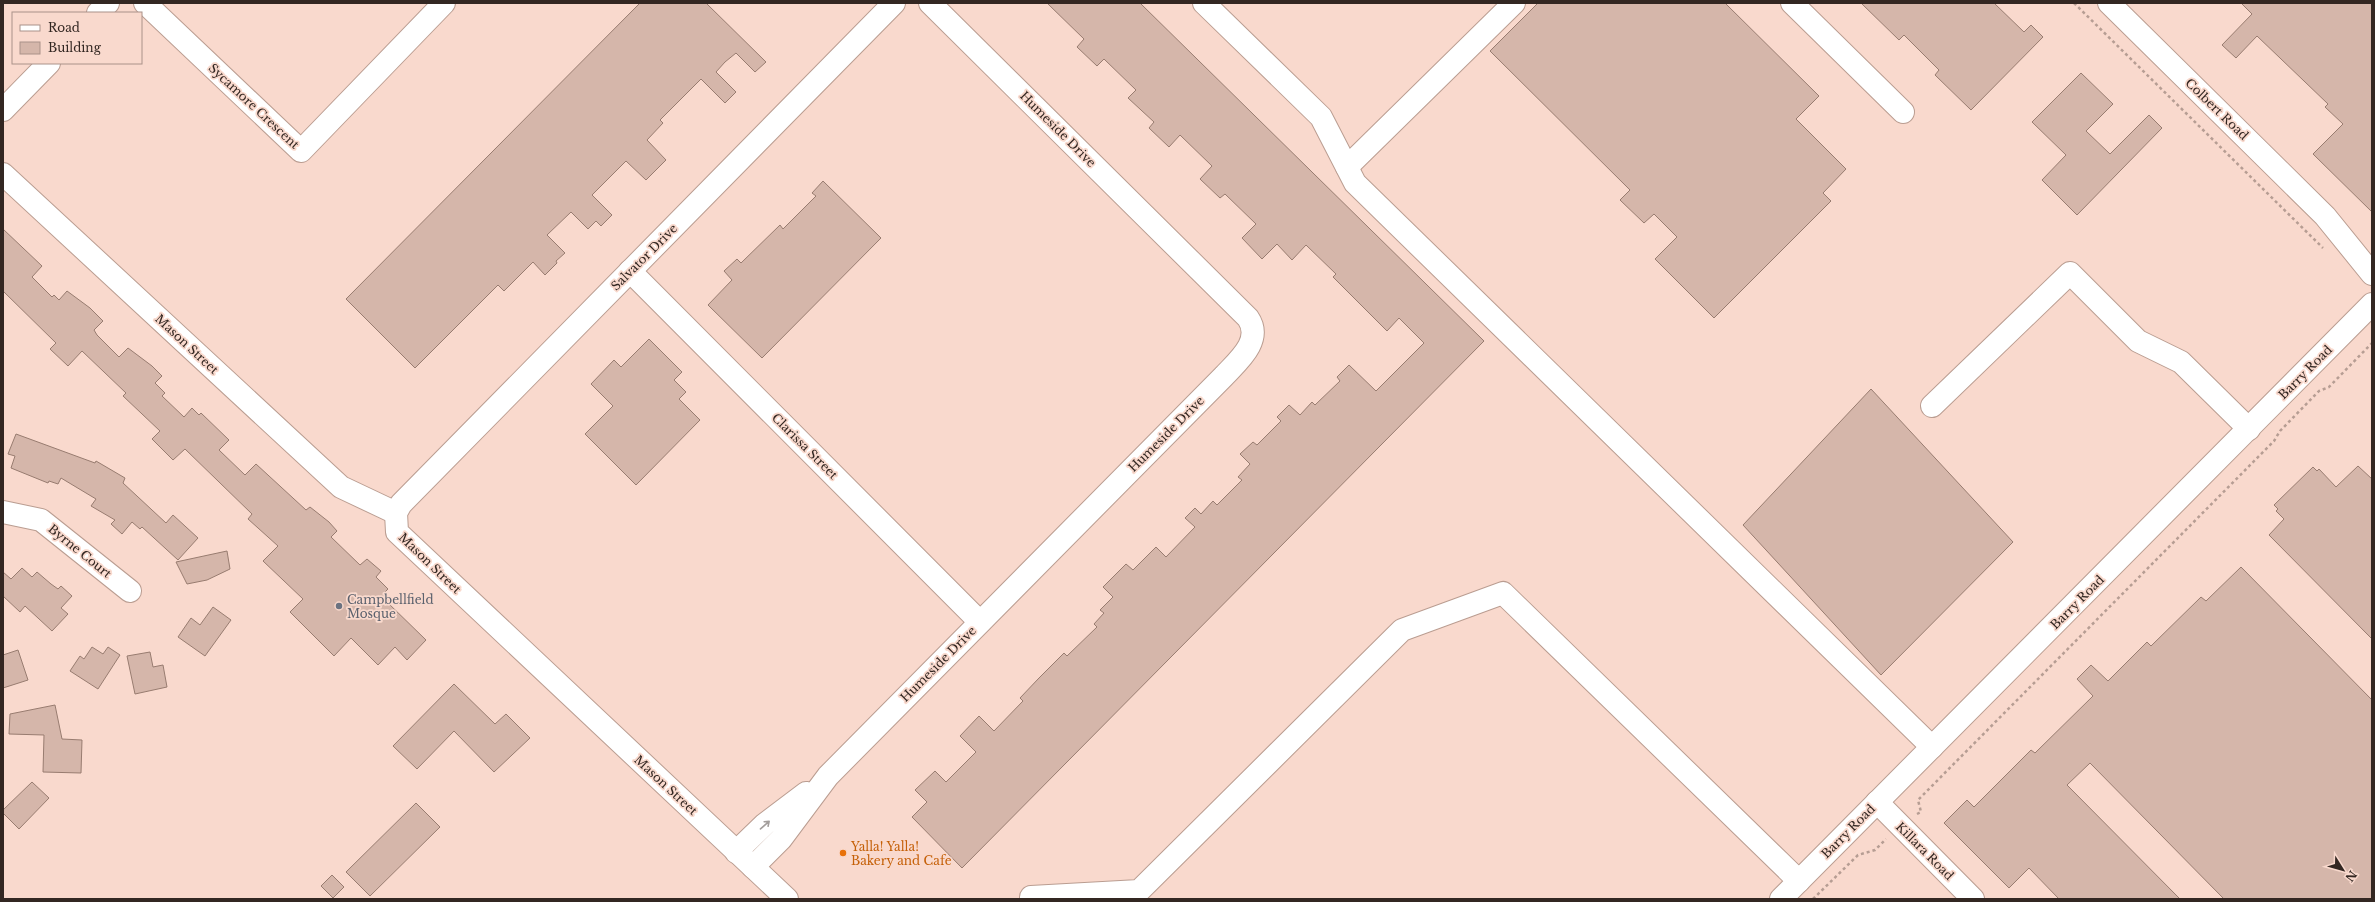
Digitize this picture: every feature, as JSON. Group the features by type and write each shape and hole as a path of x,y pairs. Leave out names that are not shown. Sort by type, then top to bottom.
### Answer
{"street":[{"path":"99,12 108,3"},
{"name":"Sycamore Crescent","path":"145,3 301,151 444,3"},
{"name":"Salvator Drive","path":"396,513 401,504 894,3"},
{"name":"Humeside Drive","path":"753,867 781,839 828,776 1224,376 1244,355 1254,334 1253,325 1248,318 930,3"},
{"path":"1204,3 1320,117 1355,183 1932,747"},
{"path":"1347,167 1514,3"},
{"path":"1792,3 1902,112"},
{"name":"Colbert Road","path":"2109,3 2326,216 2372,274"},
{"path":"3,110 48,64"},
{"name":"Mason Street","path":"3,174 341,487 396,513 397,532 787,899"},
{"name":"Colbert Road","path":"2326,216 2372,250"},
{"name":"Clarissa Street","path":"630,271 980,622"},
{"path":"1932,406 2070,273 2138,341 2181,362 2249,429"},
{"name":"Barry Road","path":"1781,899 2372,304"},
{"name":"Byrne Court","path":"3,512 41,520 130,591"},
{"path":"1031,897 1139,891 1402,630 1503,593 1799,881"},
{"path":"736,852 765,824 828,776"},
{"name":"Killara Road","path":"1877,802 1972,899"}],"path":[{"path":"2074,3 2324,249"},
{"path":"1813,899 1858,855 1875,850 1900,825 1920,812 1918,800 2274,441 2280,431 2319,391 2329,387 2372,343"}],"building":[{"path":"640,3 706,3 766,62 755,72 736,53 725,62 716,72 736,92 725,103 701,79 660,120 663,123 647,140 666,160 646,180 626,161 592,195 612,215 601,226 596,221 588,229 571,212 547,235 565,253 556,261 557,263 545,275 533,262 504,291 498,285 415,368 346,299"},
{"path":"1047,3 1140,3 1484,341 962,868 912,817 927,802 915,790 935,771 946,782 976,752 960,736 979,716 994,731 1023,701 1020,698 1039,678 1064,653 1067,656 1097,627 1094,624 1104,613 1100,610 1113,597 1103,587 1126,564 1133,570 1156,547 1166,557 1195,527 1185,518 1195,508 1201,514 1213,501 1217,505 1242,480 1238,477 1250,464 1240,454 1253,442 1257,445 1281,421 1277,417 1289,405 1300,415 1312,402 1315,405 1340,381 1337,377 1349,365 1376,391 1424,343 1399,318 1387,331 1333,277 1336,274 1306,245 1292,260 1277,244 1262,259 1242,238 1256,224 1225,194 1220,198 1200,179 1212,166 1180,135 1169,147 1149,128 1154,122 1128,98 1136,90 1104,59 1097,66 1077,47 1084,39"},
{"path":"1538,3 1725,3 1819,96 1796,119 1846,169 1823,193 1831,201 1714,318 1655,259 1677,237 1654,214 1644,223 1620,200 1630,190 1490,51"},
{"path":"1861,3 1994,3 2024,32 2031,25 2043,37 1971,110 1935,75 1939,70 1904,35 1899,40"},
{"path":"2241,3 2372,3 2372,212 2313,154 2343,124 2325,107 2328,104 2257,36 2236,58 2222,45 2252,14"},
{"path":"2081,73 2113,104 2086,131 2110,154 2149,115 2162,128 2077,215 2042,180 2066,155 2032,122"},
{"path":"823,181 881,238 762,358 708,305 732,280 724,271 737,259 741,263 780,225 783,229 816,196 812,193"},
{"path":"3,229 42,266 32,277 52,297 54,295 59,300 67,291 90,308 103,321 94,330 119,357 128,348 152,366 162,376 155,383 165,393 162,396 184,417 192,408 199,415 201,413 229,440 219,450 245,475 256,464 306,510 310,507 329,522 337,531 331,537 360,565 367,559 381,571 376,577 388,589 383,594 389,600 387,602 426,640 407,660 395,647 378,665 351,638 334,656 290,612 303,599 263,561 278,546 248,519 252,514 185,449 173,460 152,439 160,431 123,396 126,393 82,351 68,366 50,349 56,343 3,291"},
{"path":"649,339 682,372 674,380 686,392 679,399 700,420 636,485 585,434 613,406 591,384 614,360 621,367"},
{"path":"1871,389 2013,542 1881,675 1743,525"},
{"path":"16,434 95,463 96,461 125,478 123,483 166,523 173,515 198,538 178,560 142,527 140,529 132,522 122,534 111,524 115,520 91,506 96,499 61,478 58,484 49,481 48,483 11,468 15,456 8,454"},
{"path":"2358,466 2372,479 2372,639 2269,535 2284,519 2276,511 2278,509 2274,505 2313,467 2317,471 2319,469 2336,487"},
{"path":"227,551 230,569 207,580 187,584 176,562"},
{"path":"2241,567 2372,700 2372,899 2224,899 2090,763 2067,785 2180,899 2059,899 2029,868 2009,888 1944,823 1967,800 1974,807 2031,750 2035,753 2093,696 2077,679 2091,665 2108,681 2147,642 2151,646 2201,597 2206,601"},
{"path":"22,568 32,577 37,572 58,589 61,586 72,596 61,608 68,614 52,631 25,606 20,612 3,596 3,572 11,579"},
{"path":"213,607 231,620 205,656 178,637 191,618 200,625"},
{"path":"92,647 103,654 108,647 120,655 98,689 70,671 80,656 84,659"},
{"path":"18,650 28,680 3,688 3,655"},
{"path":"150,652 153,667 163,665 167,687 135,694 127,656"},
{"path":"454,684 495,724 506,714 530,738 494,772 454,731 417,769 393,746"},
{"path":"55,705 62,739 82,740 81,773 43,772 44,735 9,734 10,714"},
{"path":"32,782 49,798 19,829 3,813 3,810"},
{"path":"416,803 440,827 370,896 346,872"},
{"path":"332,875 344,887 333,898 321,886"}],"place":[{"name":"Campbellfield Mosque","path":"339,606"},
{"name":"Yalla! Yalla! Bakery and Cafe","path":"843,853"}]}
